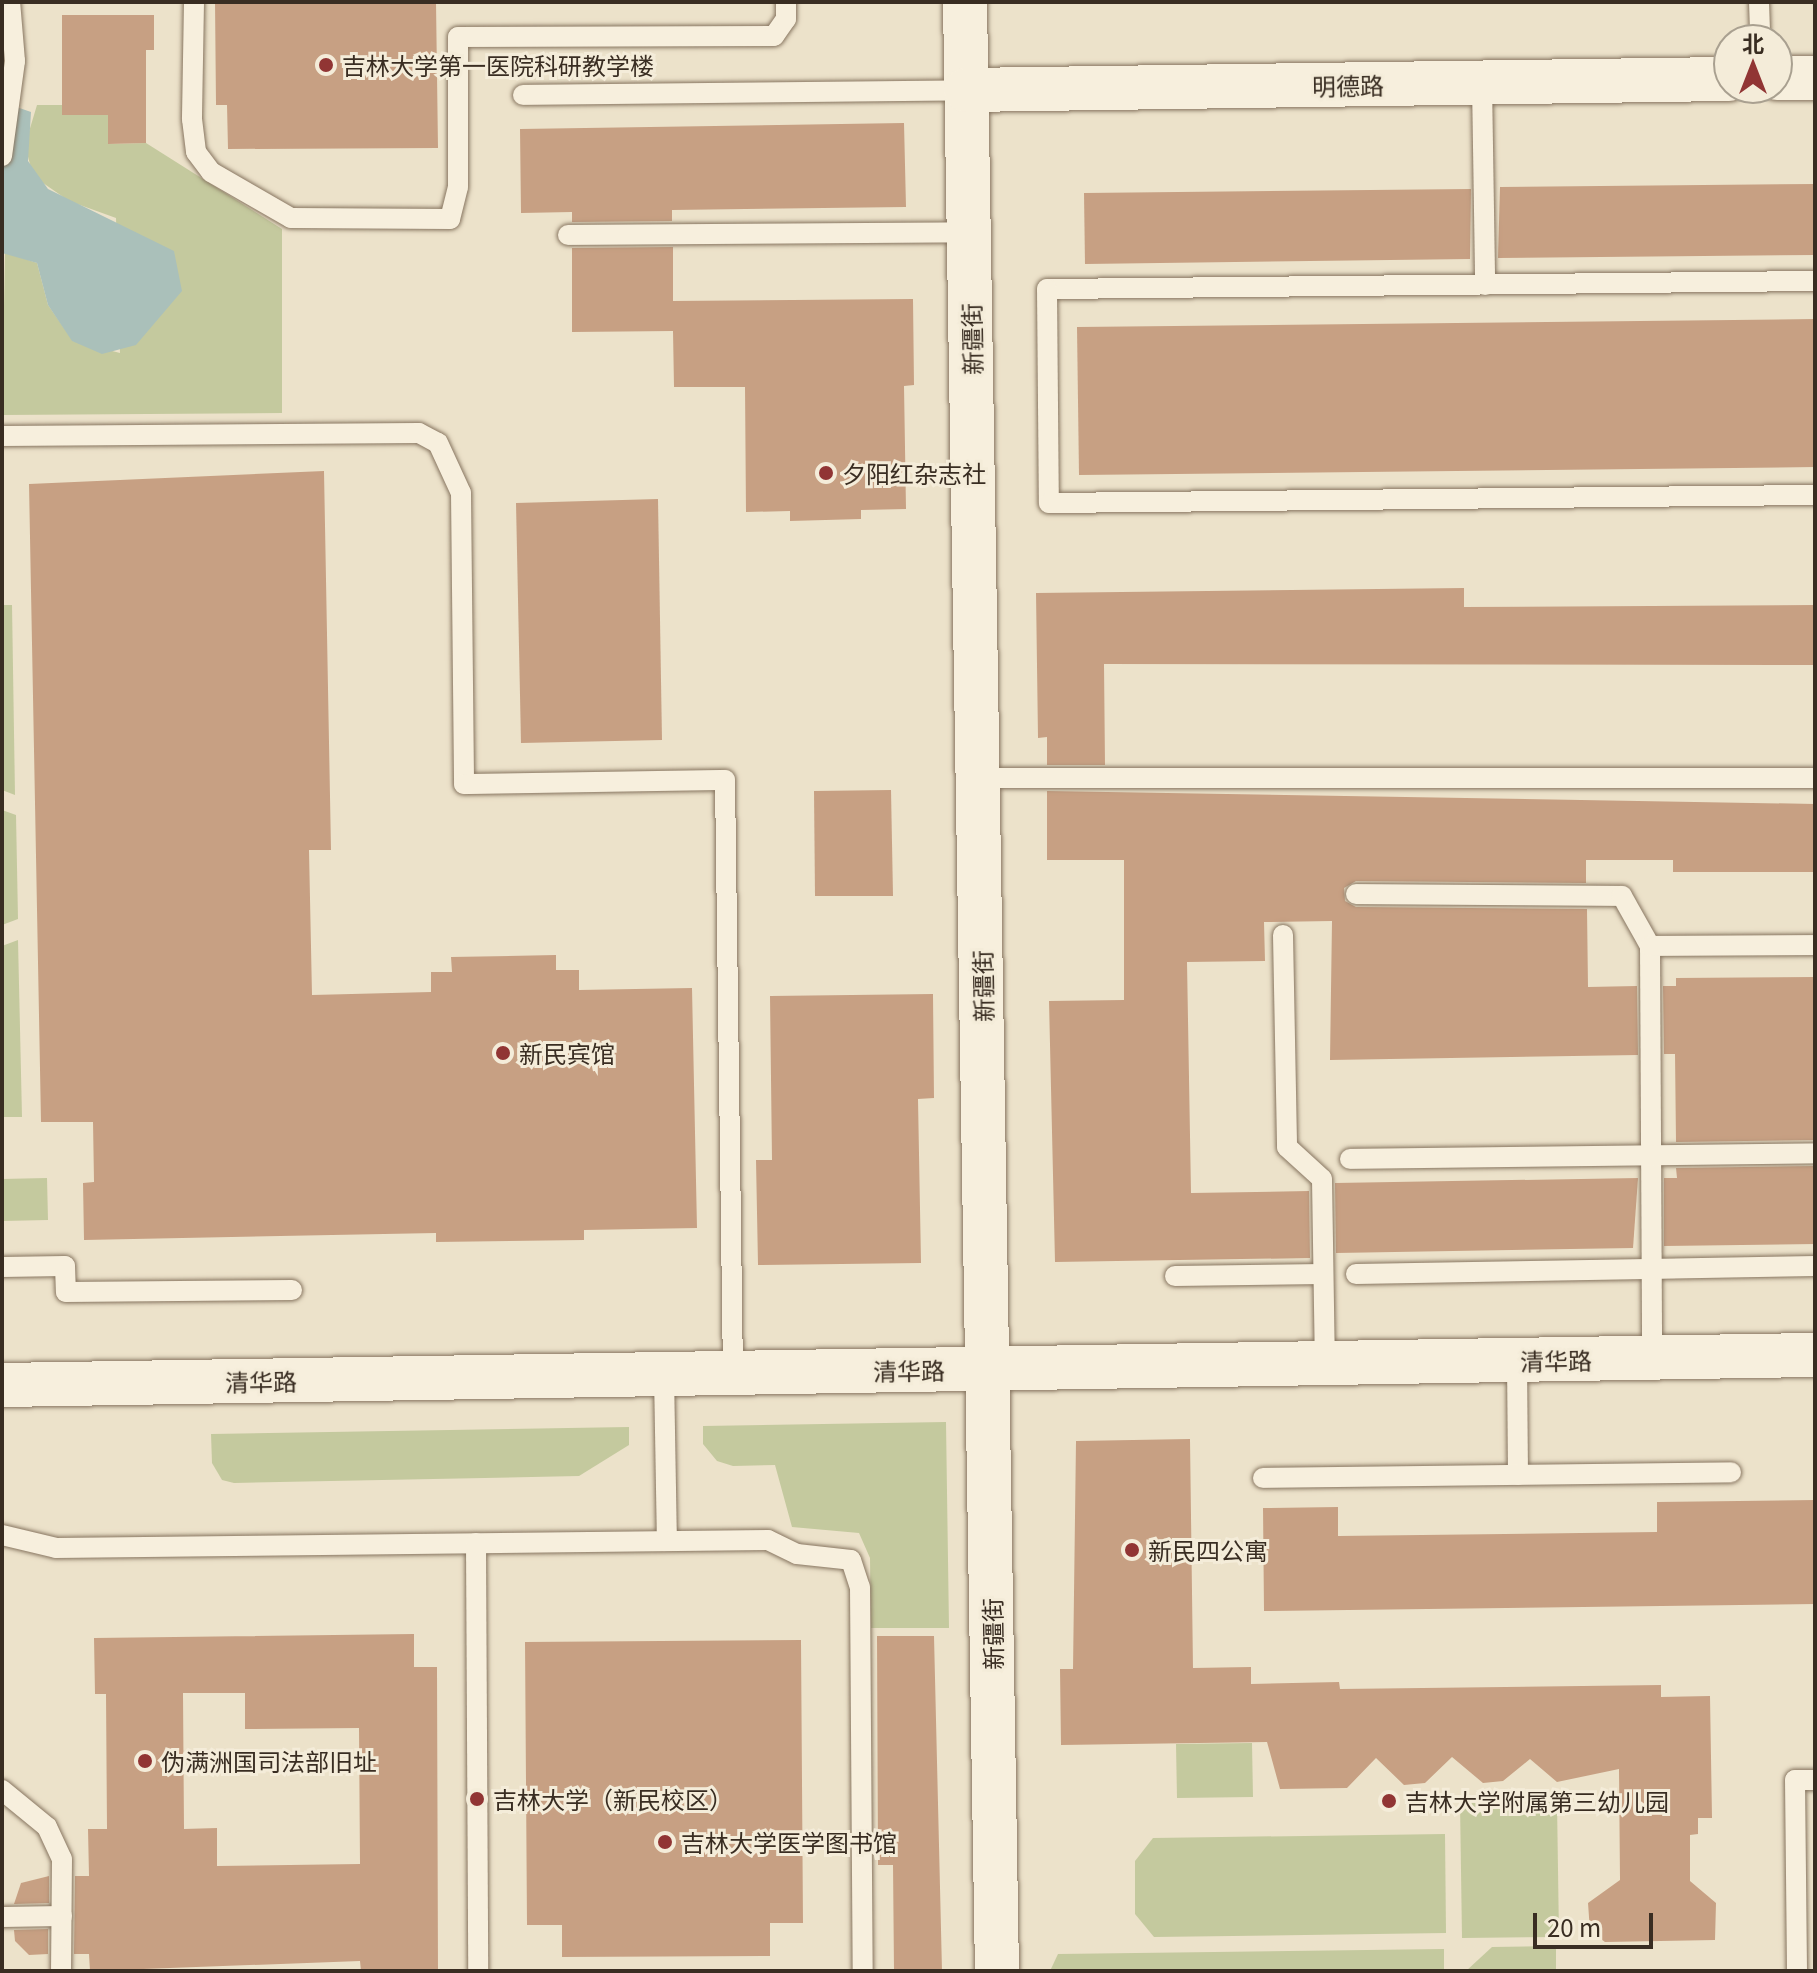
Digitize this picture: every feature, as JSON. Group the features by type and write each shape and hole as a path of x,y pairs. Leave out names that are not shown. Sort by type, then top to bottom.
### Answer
{"street":[{"name":"新疆街","path":"965,2 997,1971"},
{"path":"1793,78 1815,78"},
{"name":"明德路","path":"966,90 1713,79"},
{"name":"清华路","path":"2,1385 1815,1355"}],"lane":[{"path":"2,156 12,98 10,2"},
{"path":"194,2 192,119 196,152 211,172 291,218 418,219 450,219 458,187 458,37 774,36 786,19 786,2"},
{"path":"1759,2 1760,24"},
{"path":"1482,83 1485,285"},
{"path":"523,95 966,90"},
{"path":"568,235 969,232"},
{"path":"1815,281 1047,289 1049,503 1815,495"},
{"path":"2,436 419,433 438,443 461,493 464,784 725,780 733,1373"},
{"path":"978,778 1815,778"},
{"path":"1356,894 1622,896 1650,946 1652,1358"},
{"path":"1283,935 1287,1147 1322,1179 1325,1363"},
{"path":"1650,946 1815,945"},
{"path":"1350,1159 1815,1153"},
{"path":"2,1267 65,1266 66,1292 292,1290"},
{"path":"1356,1274 1815,1266"},
{"path":"1175,1276 1323,1274"},
{"path":"1517,1360 1518,1475"},
{"path":"664,1374 667,1541"},
{"path":"1263,1478 1731,1472"},
{"path":"2,1535 56,1548 768,1540 797,1554 851,1560 860,1587 863,1971"},
{"path":"476,1543 478,1971"},
{"path":"1797,1971 1795,1780 1815,1780"},
{"path":"2,1790 47,1827 62,1859 61,1971"},
{"path":"2,1917 62,1916"}],"green space":[{"path":"37,105 62,105 62,115 108,115 108,144 146,143 282,229 282,413 2,415 5,252 37,263 48,305 73,341 120,353 116,218 69,201 33,176 25,145"},
{"path":"2,605 12,605 15,795 2,790"},
{"path":"2,810 16,815 18,919 2,925"},
{"path":"18,940 22,1117 2,1117 2,946"},
{"path":"47,1178 48,1220 2,1221 2,1179"},
{"path":"946,1422 949,1628 871,1628 870,1558 859,1533 792,1527 775,1465 733,1466 717,1461 703,1444 703,1426"},
{"path":"629,1427 629,1445 579,1476 234,1483 222,1480 212,1463 211,1434"},
{"path":"1252,1743 1253,1797 1177,1798 1176,1744"},
{"path":"1557,1802 1559,1937 1462,1938 1460,1803"},
{"path":"1445,1834 1446,1933 1154,1937 1135,1914 1135,1861 1153,1838"},
{"path":"1556,1946 1556,1971 1466,1971 1492,1947"},
{"path":"1444,1949 1444,1971 1050,1971 1058,1954"}],"water":[{"path":"2,102 31,112 28,161 48,189 174,251 182,291 136,345 102,354 72,341 48,305 37,263 2,253"}],"building":[{"name":"吉林大学第一医院科研教学楼","path":"215,2 436,2 438,148 228,149 227,105 216,105"},
{"path":"62,15 154,15 154,50 146,50 146,143 108,144 108,115 62,115"},
{"path":"904,123 906,207 672,210 672,221 572,222 572,212 521,213 520,129"},
{"path":"1815,184 1815,255 1498,258 1500,187"},
{"path":"1471,189 1470,259 1085,264 1084,193"},
{"path":"673,247 673,301 913,299 914,385 904,386 906,509 861,510 861,519 790,521 790,511 746,512 745,387 674,387 673,331 572,332 572,248"},
{"path":"1815,319 1815,467 1079,475 1077,327"},
{"path":"324,471 331,850 309,850 312,995 431,992 431,972 452,972 451,957 556,955 556,970 579,970 579,990 692,988 697,1228 584,1230 584,1240 436,1242 436,1233 84,1240 83,1183 94,1182 93,1122 41,1122 29,484"},
{"path":"658,499 662,740 521,743 516,503"},
{"path":"1464,588 1464,607 1815,605 1815,665 1104,664 1105,765 1047,765 1047,737 1038,738 1036,593"},
{"path":"891,790 893,896 815,896 814,791"},
{"path":"1047,791 1815,804 1815,872 1673,872 1673,860 1586,860 1586,883 1356,881 1344,888 1345,901 1356,907 1587,909 1588,987 1637,986 1638,1055 1330,1060 1332,921 1264,922 1265,961 1187,962 1191,1193 1309,1191 1310,1258 1055,1262 1049,1001 1124,1000 1124,860 1047,860"},
{"path":"1815,977 1815,1140 1676,1142 1675,1054 1664,1054 1663,986 1676,986 1676,978"},
{"path":"933,994 934,1098 918,1099 921,1263 758,1265 756,1160 772,1160 770,996"},
{"path":"1815,1166 1815,1244 1664,1246 1664,1178 1677,1178 1676,1168"},
{"path":"1638,1178 1633,1248 1336,1253 1335,1183"},
{"path":"1190,1439 1193,1668 1251,1667 1251,1684 1339,1682 1340,1689 1661,1685 1661,1697 1710,1696 1712,1818 1698,1818 1698,1834 1690,1835 1690,1881 1716,1903 1715,1940 1605,1942 1590,1931 1588,1903 1620,1880 1619,1769 1557,1782 1530,1759 1503,1781 1483,1783 1452,1757 1425,1783 1404,1785 1376,1758 1347,1788 1280,1789 1267,1742 1061,1745 1060,1669 1073,1669 1076,1441"},
{"path":"1815,1500 1815,1604 1264,1611 1263,1508 1338,1507 1338,1536 1657,1532 1657,1502"},
{"path":"414,1634 414,1667 437,1667 438,1971 361,1971 360,1961 90,1971 89,1954 74,1954 75,1876 89,1876 88,1829 107,1829 106,1694 95,1694 94,1638","holes":["183,1693 245,1693 245,1729 359,1728 360,1864 217,1866 217,1828 184,1829"]},
{"path":"877,1636 934,1636 942,1971 894,1971 893,1865 878,1865"},
{"name":"吉林大学医学图书馆","path":"801,1640 803,1923 770,1923 770,1956 562,1957 562,1925 527,1925 525,1642"},
{"path":"49,1876 49,1903 14,1904 21,1883"},
{"path":"48,1929 48,1954 29,1955 15,1941 14,1930"}],"place":[{"name":"吉林大学第一医院科研教学楼","path":"326,65"},
{"name":"夕阳红杂志社","path":"826,473"},
{"name":"新民宾馆","path":"503,1053"},
{"name":"新民四公寓","path":"1132,1550"},
{"name":"伪满洲国司法部旧址","path":"145,1761"},
{"name":"吉林大学（新民校区）","path":"477,1799"},
{"name":"吉林大学附属第三幼儿园","path":"1389,1801"},
{"name":"吉林大学医学图书馆","path":"665,1842"}]}
